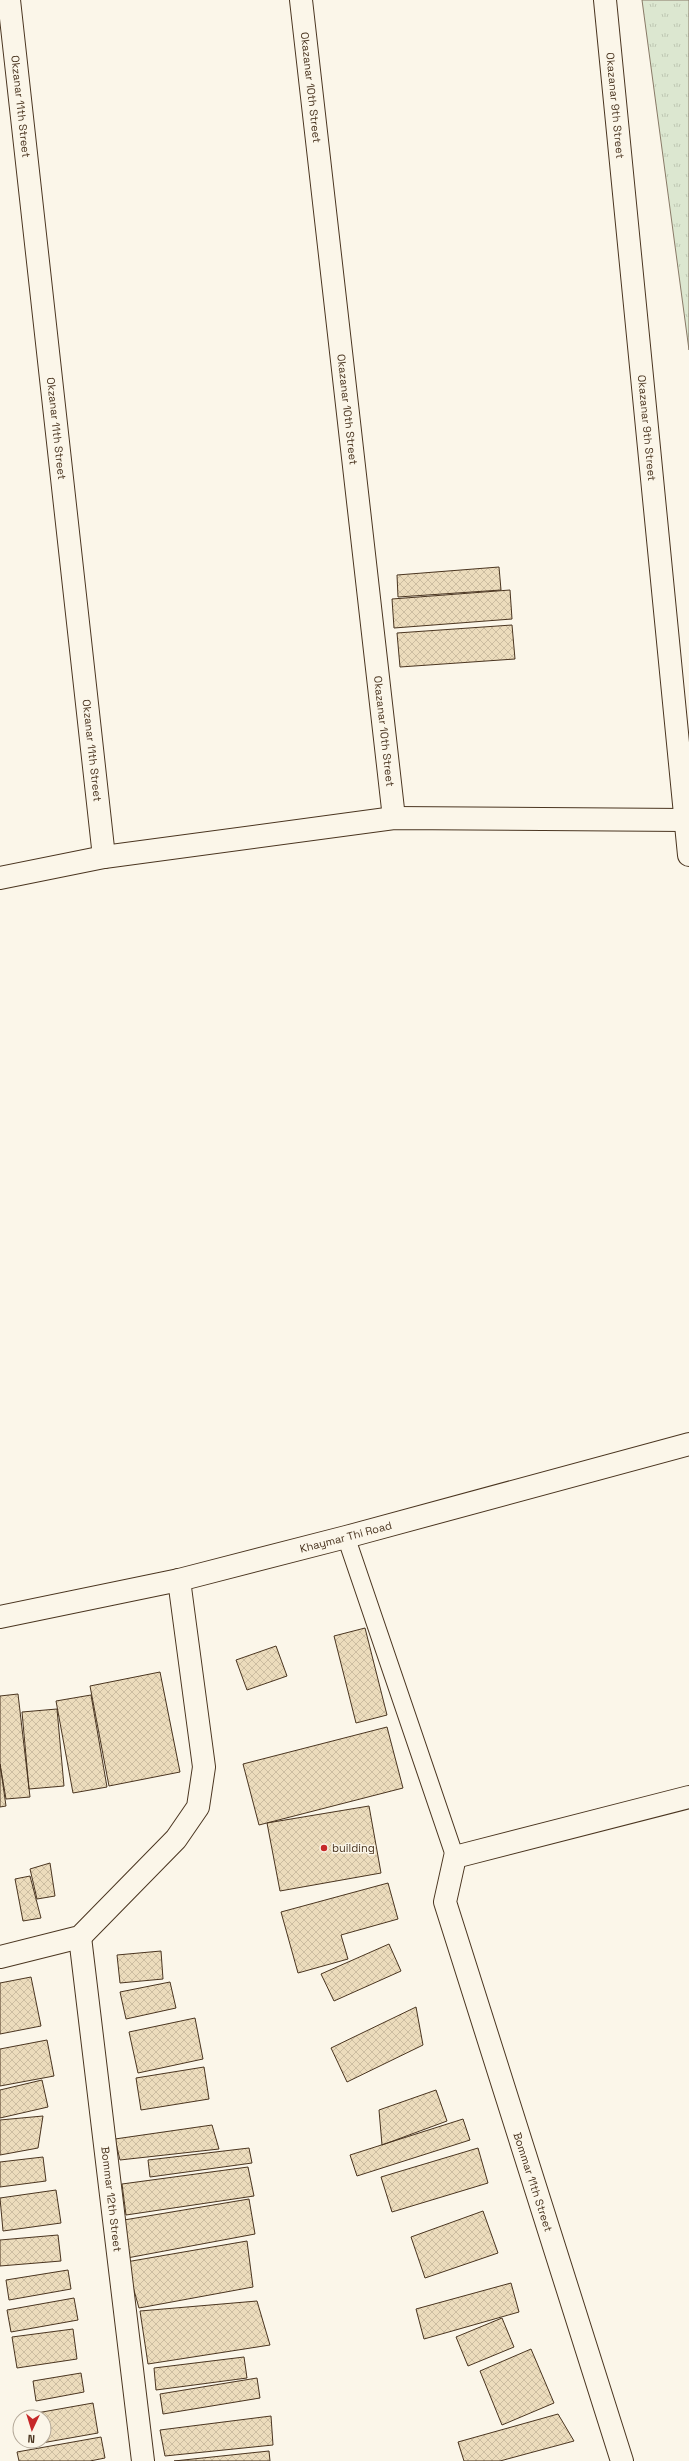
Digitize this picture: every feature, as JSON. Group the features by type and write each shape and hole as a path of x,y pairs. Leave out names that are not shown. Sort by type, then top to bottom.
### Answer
{"street":[{"name":"Okzanar 11th Street","path":"9,0 104,858"},
{"name":"Okazanar 10th Street","path":"301,0 394,818"},
{"name":"Okazanar 9th Street","path":"605,0 689,855"},
{"path":"0,878 104,858 394,818 685,820"},
{"name":"Khaymar Thi Road","path":"0,1617 179,1580 346,1537 689,1444"},
{"path":"0,1957 80,1937 176,1839 198,1807 204,1767 179,1580"},
{"path":"455,1857 689,1797"},
{"name":"Bommar 11th Street","path":"455,1857 445,1902 622,2461"},
{"name":"Bommar 12th Street","path":"80,1937 143,2461"}],"lane":[{"path":"346,1537 455,1857"}],"green space":[{"path":"642,0 689,0 689,350"}],"building":[{"path":"499,567 501,590 398,597 397,575"},
{"path":"510,590 512,619 394,628 392,599"},
{"path":"512,625 515,659 400,667 397,633"},
{"path":"365,1628 387,1715 356,1723 334,1636"},
{"path":"276,1646 287,1676 247,1690 236,1660"},
{"path":"160,1672 180,1772 109,1786 90,1686"},
{"path":"18,1694 30,1797 6,1799 0,1764 0,1696"},
{"path":"91,1695 107,1787 73,1793 56,1701"},
{"path":"57,1709 64,1786 29,1789 22,1712"},
{"path":"387,1727 403,1788 259,1825 243,1764"},
{"path":"0,1764 6,1806 0,1807"},
{"name":"building","path":"369,1806 381,1873 280,1891 267,1823"},
{"path":"50,1863 55,1896 37,1899 30,1869"},
{"path":"30,1876 41,1918 23,1921 15,1879"},
{"path":"388,1883 398,1919 341,1935 348,1959 298,1973 281,1912"},
{"path":"389,1944 401,1971 334,2001 321,1974"},
{"path":"161,1951 163,1979 120,1983 117,1955"},
{"path":"31,1977 41,2026 0,2034 0,1983"},
{"path":"170,1982 176,2008 126,2019 120,1992"},
{"path":"416,2007 423,2045 347,2082 331,2048"},
{"path":"195,2018 203,2059 138,2073 129,2032"},
{"path":"47,2040 54,2076 0,2086 0,2049"},
{"path":"204,2067 209,2099 141,2110 136,2078"},
{"path":"42,2080 48,2107 0,2118 0,2090"},
{"path":"436,2090 447,2121 382,2145 379,2110"},
{"path":"43,2116 38,2148 0,2155 0,2120"},
{"path":"463,2119 470,2140 357,2176 350,2155"},
{"path":"212,2125 219,2149 120,2160 115,2139"},
{"path":"249,2148 252,2163 150,2177 148,2160"},
{"path":"478,2148 488,2183 392,2212 381,2177"},
{"path":"43,2157 46,2181 0,2187 0,2162"},
{"path":"248,2167 254,2196 126,2215 122,2184"},
{"path":"56,2190 61,2223 3,2231 0,2198"},
{"path":"249,2199 255,2234 127,2258 124,2220"},
{"path":"483,2211 498,2253 425,2278 411,2237"},
{"path":"58,2235 61,2261 0,2266 0,2240"},
{"path":"247,2241 253,2287 139,2308 126,2262"},
{"path":"68,2270 71,2289 9,2300 6,2280"},
{"path":"511,2283 519,2312 424,2339 416,2309"},
{"path":"74,2298 78,2320 11,2332 7,2310"},
{"path":"257,2301 270,2345 148,2364 140,2311"},
{"path":"502,2318 514,2347 468,2366 456,2337"},
{"path":"73,2329 77,2359 17,2368 12,2337"},
{"path":"531,2349 554,2403 502,2425 480,2371"},
{"path":"244,2357 247,2378 156,2390 154,2368"},
{"path":"81,2373 84,2392 36,2401 33,2381"},
{"path":"257,2378 260,2398 163,2414 160,2394"},
{"path":"93,2403 98,2433 52,2441 52,2410"},
{"path":"558,2414 574,2441 500,2461 464,2461 458,2442"},
{"path":"271,2416 273,2445 165,2456 160,2430"},
{"path":"101,2437 105,2458 90,2461 19,2461 17,2452 34,2449 52,2449 52,2446"},
{"path":"269,2451 270,2461 174,2461"}],"place":[{"name":"building","path":"324,1848"}]}
